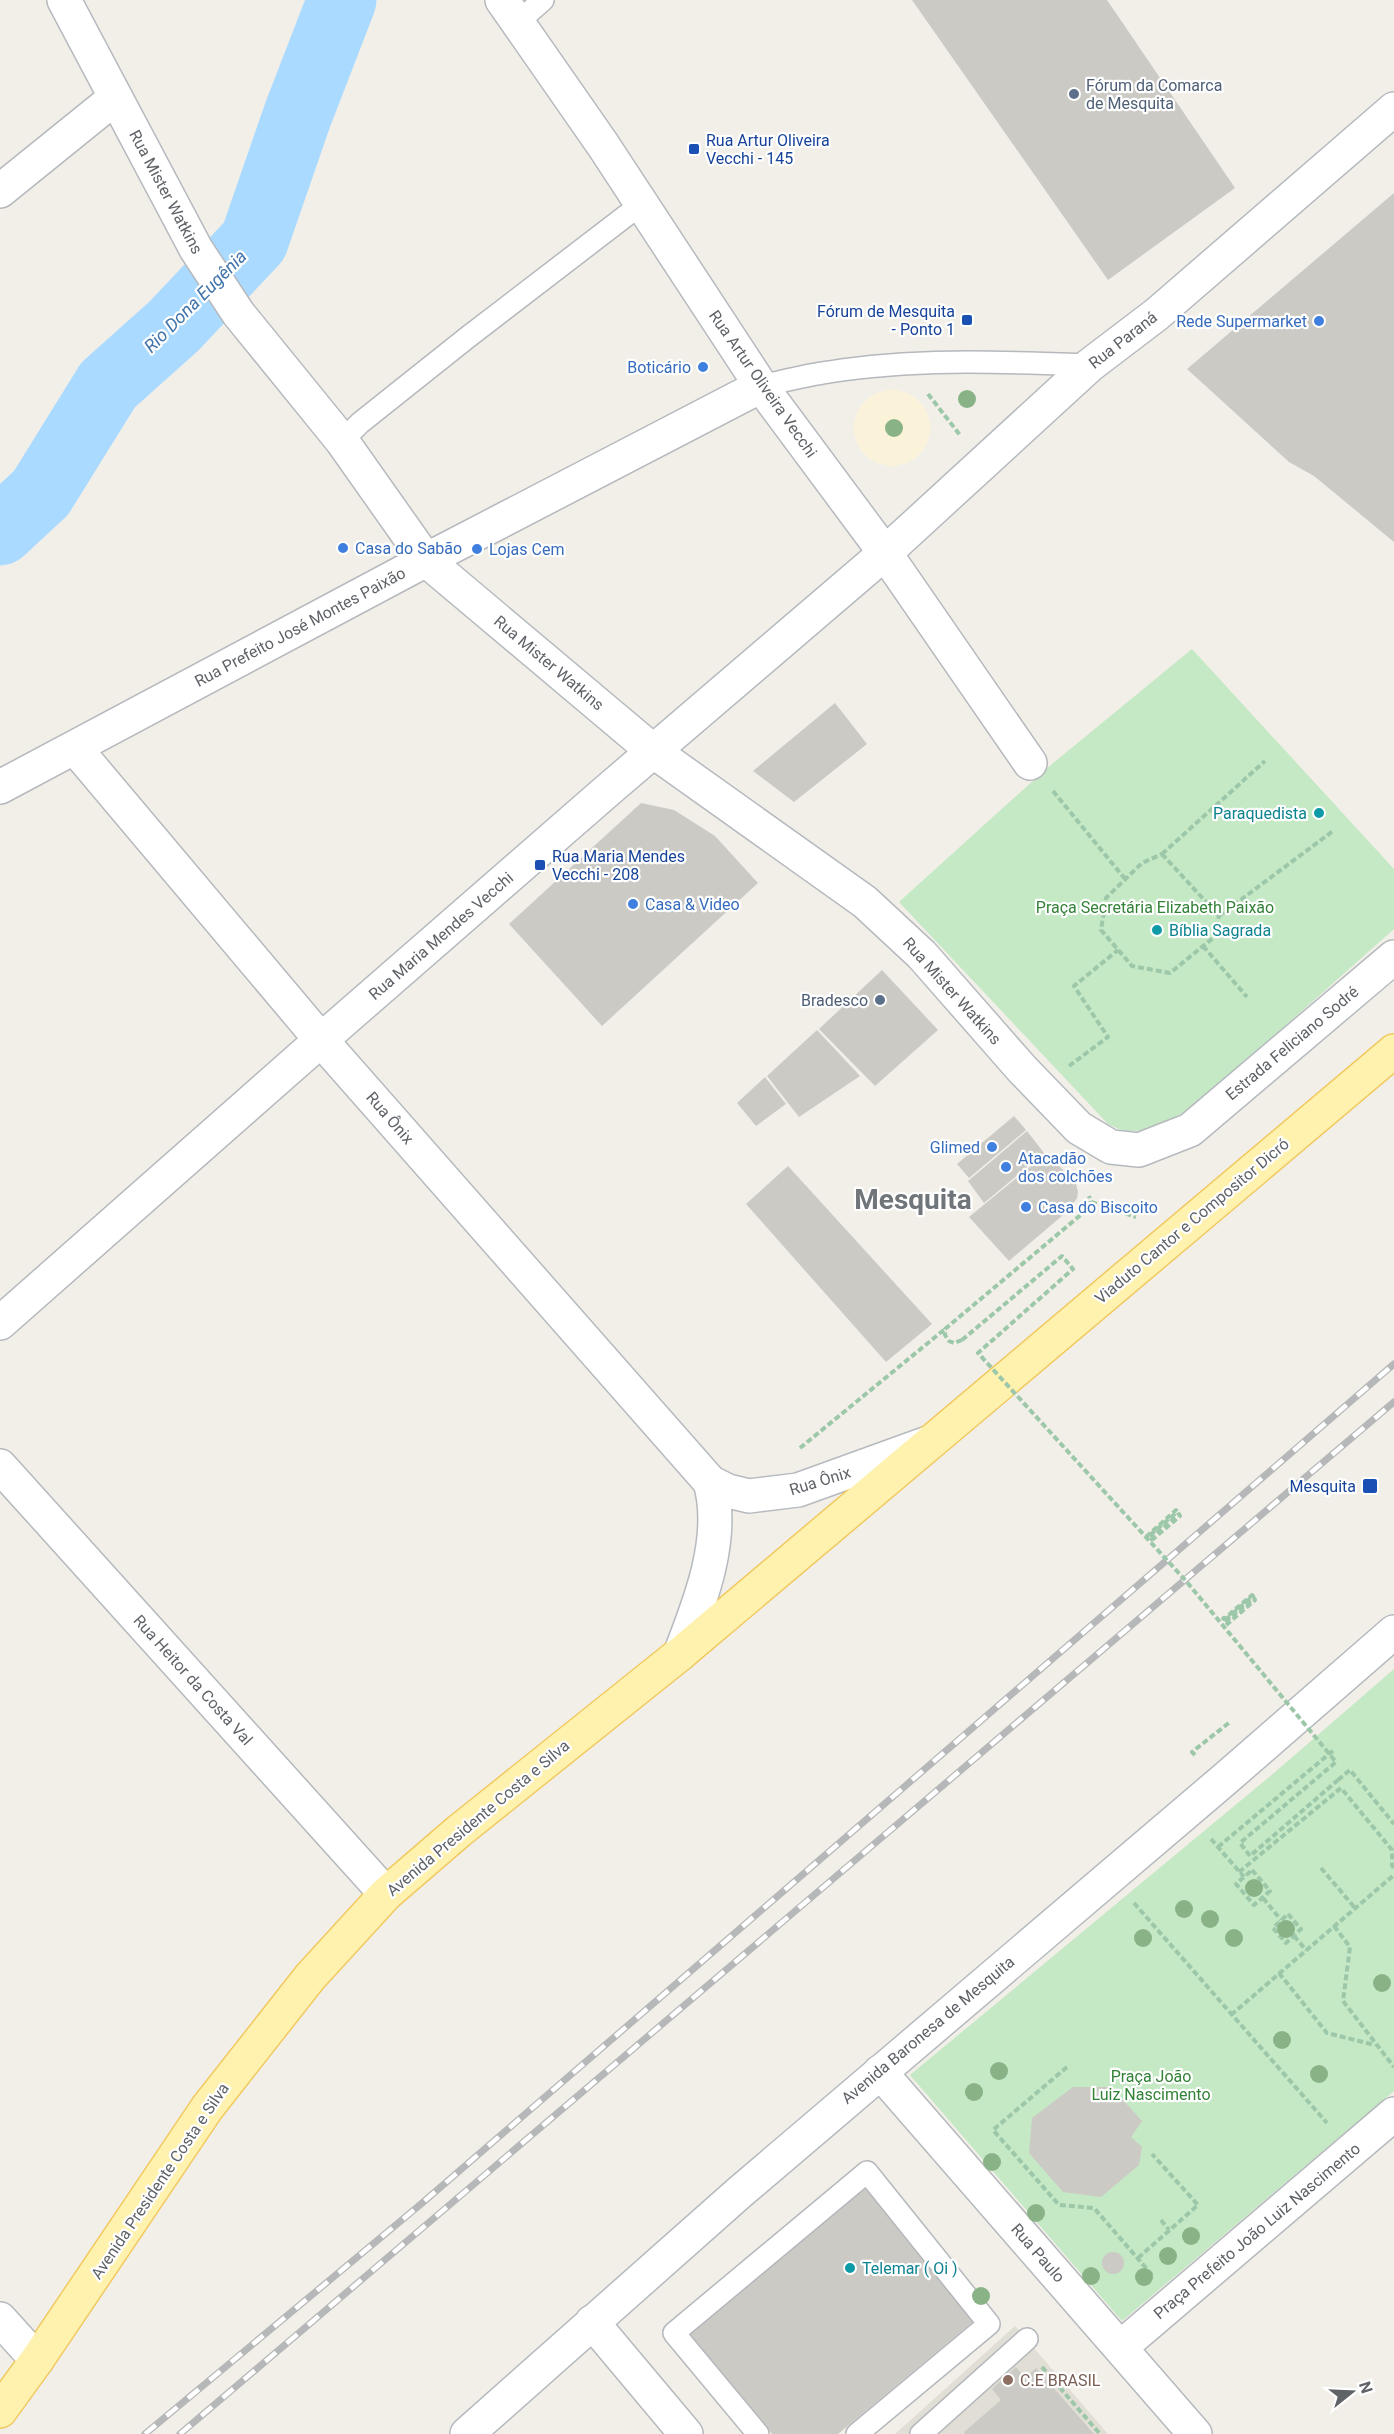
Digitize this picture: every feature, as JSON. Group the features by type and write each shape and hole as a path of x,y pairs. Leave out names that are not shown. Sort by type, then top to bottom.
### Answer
{"main road":[{"name":"Rua Mister Watkins","path":"64,0 196,249 238,313 342,441 426,560 653,751 865,902 922,955 1040,1088 1079,1128 1111,1147 1139,1150 1190,1130"},
{"name":"Rua Artur Oliveira Vecchi","path":"510,11 603,145 640,205 761,386 885,554 1030,763"},
{"path":"0,191 115,98"},
{"name":"Rua Paraná","path":"885,554 1089,365 1157,314 1394,109"},
{"name":"Rua Prefeito José Montes Paixão","path":"0,787 426,560 761,386"},
{"name":"Rua Maria Mendes Vecchi","path":"0,1323 653,751 885,554"},
{"name":"Rua Ônix","path":"75,747 321,1040 710,1482 728,1491 749,1496 798,1490 928,1443"},
{"name":"Estrada Feliciano Sodré","path":"1190,1130 1394,957"},
{"name":"Viaduto Cantor e Compositor Dicró","path":"928,1443 1394,1051"},
{"name":"Avenida Presidente Costa e Silva","path":"0,2411 207,2108 310,1977 386,1894 459,1831 680,1654 928,1443"},
{"name":"Rua Heitor da Costa Val","path":"0,1466 386,1894"},
{"path":"680,1654 702,1597 715,1533 715,1497 710,1482"},
{"name":"Avenida Baronesa de Mesquita","path":"467,2434 592,2322 880,2072 1394,1632"},
{"name":"Rua Paulo","path":"880,2072 1195,2434"},
{"name":"Praça Prefeito João Luiz Nascimento","path":"1121,2347 1393,2117"},
{"path":"0,2319 37,2360"},
{"path":"592,2322 686,2434"}],"lane":[{"path":"510,11 543,0"},
{"path":"342,441 360,423 468,337 640,205"},
{"path":"761,386 830,371 905,364 987,361 1089,365"},
{"path":"758,2434 674,2333 867,2172 939,2246 993,2314 989,2324 857,2434"},
{"path":"921,2434 1024,2342"}],"path":[{"path":"905,364 982,464"},
{"path":"1265,761 1162,854 1142,863 1106,898 1101,930 1132,966 1170,973 1213,938 1219,916 1333,831"},
{"path":"1030,763 1125,879"},
{"path":"1162,854 1219,916"},
{"path":"1203,946 1247,997"},
{"path":"1040,1088 1108,1037 1074,986 1118,950"},
{"path":"1089,1196 1091,1202"},
{"path":"1091,1202 1136,1217"},
{"path":"792,1454 1083,1213 1091,1202"},
{"path":"945,1329 945,1335 949,1341 954,1343 962,1340 1062,1256 1073,1269 978,1353 1224,1626 1336,1762 1240,1843 1251,1856 1350,1770 1394,1824"},
{"path":"1146,1537 1176,1510 1177,1512 1149,1536 1151,1538 1179,1514 1180,1516 1152,1540 1154,1542"},
{"path":"1222,1617 1224,1619 1251,1594 1253,1596 1224,1621 1225,1623 1254,1598 1255,1600 1224,1626"},
{"path":"1218,1847 1335,1749"},
{"path":"1239,1872 1341,1788 1392,1850 1394,1869"},
{"path":"1210,1838 1244,1877"},
{"path":"1321,1868 1355,1908"},
{"path":"1252,1870 1270,1891 1263,1898 1254,1905 1236,1884 1252,1870"},
{"path":"1231,2015 1394,1875"},
{"path":"1263,1898 1281,1920"},
{"path":"1133,1902 1332,2129"},
{"path":"1288,1914 1301,1929 1286,1943 1273,1928 1281,1920 1288,1914"},
{"path":"1334,1926 1350,1947 1343,2001 1394,2067"},
{"path":"1294,1936 1306,1950"},
{"path":"1279,1973 1327,2033 1376,2045"},
{"path":"1067,2067 993,2130 1059,2205 1094,2208 1139,2259 1197,2205 1152,2154"},
{"path":"1161,2220 1169,2230"},
{"path":"1024,2342 1100,2434"}],"shaded area":[{"name":"C.E BRASIL","path":"1015,2326 1108,2434 895,2434"}],"green space":[{"name":"Praça Secretária Elizabeth Paixão","path":"1192,649 1394,869 1394,929 1195,1106 1153,1127 1124,1131 1108,1124 899,902 1046,769"},
{"name":"Praça João Luiz Nascimento","path":"1394,1669 1394,2091 1122,2321 910,2075 1274,1773"}],"sand":[{"path":"892,390 906,393 919,401 927,414 930,428 927,442 919,455 906,463 892,466 878,463 865,455 857,442 854,428 857,414 865,401 878,393"}],"building":[{"name":"Fórum da Comarca de Mesquita","path":"912,0 1107,0 1235,188 1108,280"},
{"name":"Rede Supermarket","path":"1394,193 1394,542 1314,476 1289,462 1187,369"},
{"path":"835,703 867,744 794,802 753,771"},
{"name":"Casa & Video","path":"641,803 674,810 715,836 758,883 602,1026 509,924"},
{"name":"Bradesco","path":"882,970 938,1030 875,1086 819,1029"},
{"path":"817,1030 860,1076 799,1117 767,1076"},
{"path":"765,1077 786,1104 756,1126 737,1103"},
{"name":"Glimed","path":"1014,1116 1026,1130 969,1178 957,1164"},
{"name":"Atacadão dos colchões","path":"1027,1131 1044,1153 984,1203 968,1181"},
{"name":"Casa do Biscoito","path":"1047,1153 1076,1184 1077,1198 1069,1210 1009,1261 969,1217"},
{"path":"788,1166 932,1324 886,1362 746,1204"},
{"path":"1073,2087 1111,2087 1142,2121 1131,2137 1142,2147 1139,2165 1101,2197 1063,2192 1029,2153 1032,2118"},
{"name":"Telemar ( Oi )","path":"864,2187 975,2320 838,2434 772,2434 689,2335"},
{"path":"1113,2252 1121,2255 1124,2263 1121,2271 1113,2274 1105,2271 1102,2263 1105,2255"},
{"path":"1016,2367 1025,2378 1036,2368 1094,2434 965,2434 964,2432 1001,2400 992,2389"}],"waterway":[{"name":"Rio Dona Eugênia","path":"0,531 41,493 108,385 174,326 254,241 298,114 342,0"}],"railway":[{"path":"145,2434 421,2204 1394,1364"},
{"path":"180,2434 1394,1402"}],"place":[{"name":"Fórum da Comarca de Mesquita","path":"1074,94"},
{"name":"Rua Artur Oliveira Vecchi - 145","path":"694,149"},
{"name":"Fórum de Mesquita - Ponto 1","path":"967,320"},
{"name":"Rede Supermarket","path":"1319,321"},
{"name":"Boticário","path":"703,367"},
{"name":"Casa do Sabão","path":"343,548"},
{"name":"Lojas Cem","path":"477,549"},
{"name":"Paraquedista","path":"1319,813"},
{"name":"Rua Maria Mendes Vecchi - 208","path":"540,865"},
{"name":"Casa & Video","path":"633,904"},
{"name":"Bíblia Sagrada","path":"1157,930"},
{"name":"Bradesco","path":"880,1000"},
{"name":"Glimed","path":"992,1147"},
{"name":"Atacadão dos colchões","path":"1006,1167"},
{"name":"Casa do Biscoito","path":"1026,1207"},
{"name":"Mesquita","path":"1370,1486"},
{"name":"Telemar ( Oi )","path":"850,2268"},
{"name":"C.E BRASIL","path":"1008,2380"}],"district":[{"name":"Mesquita","path":"913,1199"}]}
